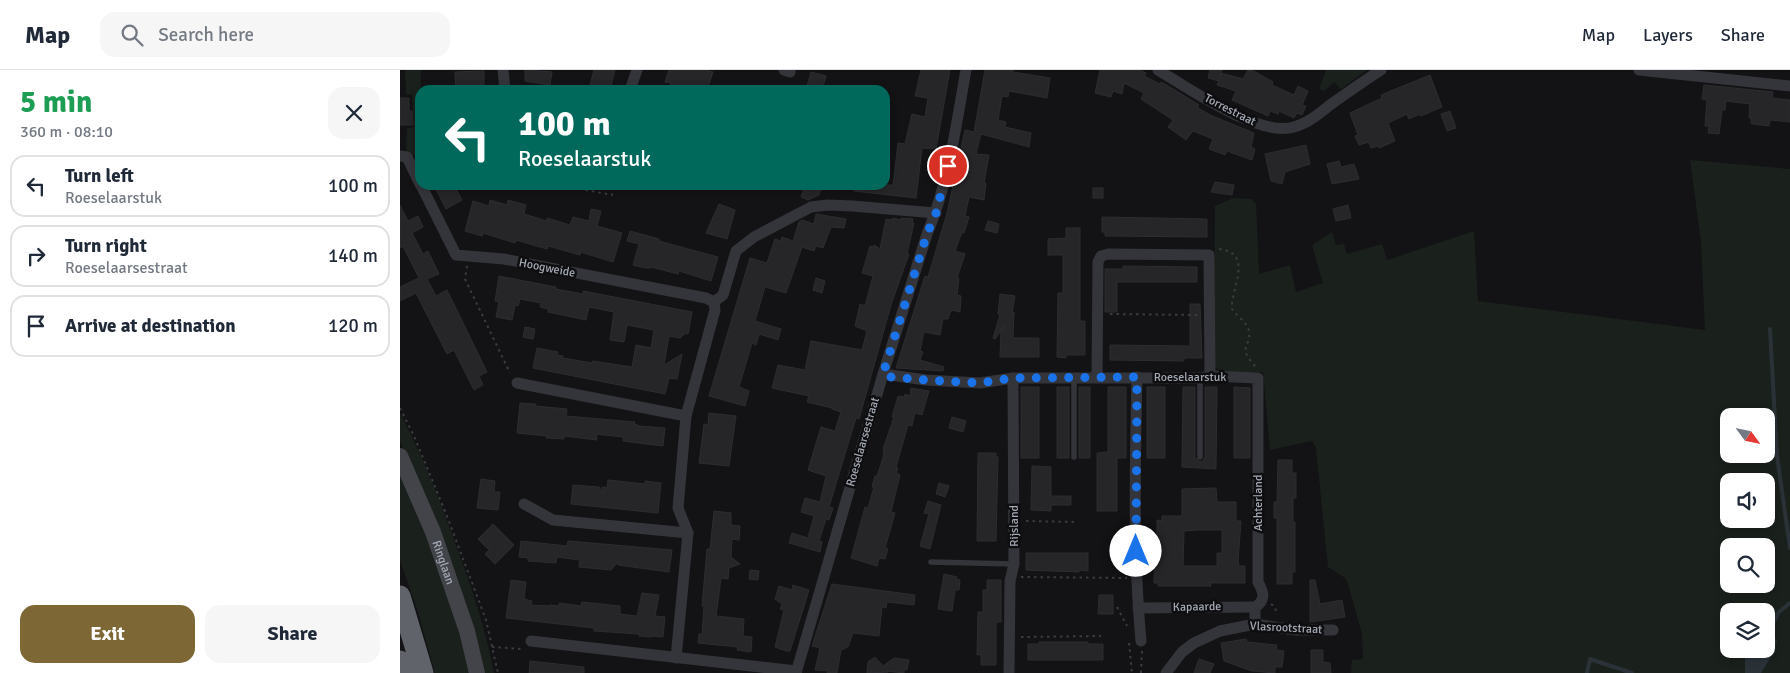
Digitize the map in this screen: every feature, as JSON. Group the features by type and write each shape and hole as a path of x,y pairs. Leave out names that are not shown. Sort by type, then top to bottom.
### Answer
{"highway":[{"path":"400,596 424,673"},
{"path":"400,661 403,673"}],"main road":[{"name":"Ringlaan","path":"400,456 433,532 466,631 477,673"}],"street":[{"path":"503,70 504,85"},
{"path":"632,85 637,70"},
{"name":"Roeselaarsestraat","path":"796,672 883,374 924,243 936,213 946,176 966,70"},
{"name":"Torrestraat","path":"1158,70 1248,121 1280,128 1293,128 1309,121 1381,70"},
{"path":"1639,70 1790,86"},
{"path":"400,156 406,157 415,174"},
{"path":"423,190 456,255 468,256"},
{"path":"676,658 688,533 678,508 686,416 715,310 714,302 723,295 736,250 754,237 811,208 820,206 852,206 936,213"},
{"path":"1097,377 1098,262 1101,256 1108,254 1209,255 1210,315 1205,377"},
{"name":"Hoogweide","path":"468,256 504,259 706,298 714,302"},
{"name":"Roeselaarstuk","path":"883,374 890,377 980,383 1013,378 1258,378"},
{"path":"1137,377 1136,578 1141,642"},
{"name":"Rijsland","path":"1008,673 1010,581 1014,564 1013,378"},
{"name":"Achterland","path":"1255,624 1263,592 1258,582 1258,378"},
{"path":"517,384 686,416"},
{"path":"524,504 553,520 688,533"},
{"name":"Kapaarde","path":"1138,608 1259,602"},
{"name":"Vlasrootstraat","path":"1166,673 1182,652 1220,631 1255,624 1295,630 1333,630"},
{"path":"531,641 796,672"}],"lane":[{"path":"1074,377 1074,457"},
{"path":"1200,457 1205,377"},
{"path":"931,562 1014,564"}],"path":[{"path":"586,190 612,195 614,190"},
{"path":"1209,255 1214,249 1224,250 1232,254 1238,262 1239,277 1233,296 1232,309 1247,326 1249,332 1245,348 1246,353 1260,370 1258,378"},
{"path":"468,256 465,279 517,384"},
{"path":"1098,314 1210,315"},
{"path":"400,408 414,436 447,516 486,620 498,673"},
{"path":"1014,521 1078,522"},
{"path":"1012,577 1136,578"},
{"path":"1259,602 1275,607 1279,627"},
{"path":"1117,607 1127,626"},
{"path":"1128,635 1132,673"},
{"path":"1010,637 1101,636"},
{"path":"492,647 521,649 531,641"},
{"path":"1141,642 1141,673"}],"shaded area":[{"path":"405,70 421,70 421,85 415,85 415,156 406,153 407,128 414,127 412,94 406,95"},
{"path":"1326,70 1367,70 1341,89 1334,82 1324,91 1319,89"},
{"path":"1690,160 1790,169 1790,673 1351,673 1352,660 1363,659 1362,634 1345,578 1328,567 1316,448 1312,441 1270,450 1263,372 1221,372 1214,365 1215,206 1233,198 1251,199 1256,204 1259,274 1290,265 1296,292 1323,283 1312,245 1332,232 1336,245 1344,244 1347,254 1382,244 1387,260 1474,231 1478,301 1705,330 1701,242"},
{"path":"400,413 439,498 452,533 479,611 494,673 485,673 478,644 400,441"},
{"path":"400,473 419,516 454,611 470,673 435,673 417,609 400,560"},
{"path":"1745,658 1770,658 1761,673 1745,673"}],"building":[{"path":"525,70 552,72 550,85 525,81"},
{"path":"594,70 615,70 611,85 590,85"},
{"path":"669,70 706,70 713,72 709,85 670,85 671,83 665,82"},
{"path":"921,70 950,70 936,149 922,148 916,198 854,191 890,190 890,185 893,185 898,143 905,144 912,114 925,117 928,98 915,96"},
{"path":"985,70 1013,70 1013,72 1050,78 1047,98 1009,91 1008,97 1002,96 998,120 1006,122 1005,127 1031,133 1029,147 981,134 976,154 989,155 984,183 986,183 984,200 969,197 965,216 969,217 955,251 965,254 957,278 959,278 957,295 961,296 960,312 951,310 948,319 943,319 940,335 924,332 920,351 923,352 920,360 944,367 943,371 896,368 925,276 928,277 947,213 965,130 974,132"},
{"path":"1100,70 1140,70 1146,73 1144,76 1170,87 1199,105 1197,107 1210,115 1254,133 1251,147 1255,149 1252,160 1227,151 1225,155 1209,149 1213,139 1193,131 1186,140 1168,127 1173,120 1141,99 1144,93 1124,83 1122,94 1113,91 1111,97 1095,93"},
{"path":"1210,70 1222,70 1221,73 1243,79 1248,70 1252,70 1273,82 1272,85 1294,95 1298,86 1308,91 1302,105 1306,106 1302,115 1297,113 1294,118 1279,111 1278,114 1270,111 1268,116 1232,100 1236,91 1217,85 1219,81 1208,78"},
{"path":"484,71 484,85 456,85 455,72"},
{"path":"811,72 826,76 823,85 807,85"},
{"path":"1430,75 1442,107 1409,119 1407,114 1388,123 1395,141 1379,148 1378,146 1371,148 1369,142 1359,145 1355,136 1358,135 1350,113 1382,98 1381,95"},
{"path":"1704,85 1773,92 1772,98 1790,100 1790,122 1770,120 1769,126 1753,124 1751,123 1751,118 1749,118 1750,104 1726,101 1725,110 1722,110 1719,134 1708,133 1709,126 1705,126 1707,100 1702,99"},
{"path":"400,98 409,98 409,111 412,111 413,125 400,125"},
{"path":"1450,111 1456,128 1447,131 1441,114"},
{"path":"1306,145 1310,164 1285,172 1282,184 1271,181 1265,154"},
{"path":"1339,161 1341,167 1354,164 1359,179 1332,184 1327,164"},
{"path":"1215,182 1234,185 1232,195 1211,192"},
{"path":"1093,188 1103,188 1103,198 1093,198"},
{"path":"436,190 457,190 462,200 446,209"},
{"path":"803,190 820,190 819,195 808,200 801,197"},
{"path":"490,200 507,205 508,200 526,205 524,214 570,225 573,217 589,221 591,209 601,211 597,226 622,233 613,262 581,252 580,255 548,246 547,249 516,240 515,243 483,233 482,236 465,231 473,201 489,206"},
{"path":"719,204 735,210 727,239 706,233"},
{"path":"400,205 408,221 418,216 423,227 412,233 423,254 428,251 439,274 427,279 436,296 447,290 487,372 479,376 483,385 474,390 454,350 447,354 416,293 400,301 400,287 419,278 403,246 400,248"},
{"path":"1348,205 1351,218 1336,221 1333,209"},
{"path":"816,214 846,219 844,228 831,227 823,248 816,246 814,251 802,247 786,293 765,287 755,321 781,329 778,340 759,334 756,345 752,343 739,387 749,391 745,406 709,396 750,258 767,263 775,239 781,241 782,237 793,241 799,222 802,220 814,224"},
{"path":"1102,217 1207,219 1207,237 1105,236 1105,232 1102,232"},
{"path":"893,218 901,220 901,218 913,219 912,222 914,223 907,254 909,254 891,305 859,419 856,418 829,507 833,508 829,520 826,519 819,541 822,542 820,552 789,543 792,533 808,538 814,516 801,512 805,498 820,502 826,476 808,470 821,427 835,431 841,412 807,402 809,396 772,388 778,365 805,370 811,341 862,350 867,331 855,326 860,304 865,306 873,276 862,273 870,246 873,247 874,245 880,249 886,219 893,220"},
{"path":"988,221 999,224 997,233 985,230"},
{"path":"1066,228 1080,228 1080,321 1085,321 1085,355 1066,355 1066,358 1057,357 1058,293 1063,293 1063,255 1048,255 1048,239 1066,238"},
{"path":"630,231 718,257 711,281 679,271 678,274 651,267 645,268 633,265 639,244 627,241"},
{"path":"1123,266 1197,267 1197,282 1117,282 1117,312 1105,312 1105,269 1123,269"},
{"path":"499,276 556,287 556,289 583,294 583,291 692,312 688,334 686,333 680,338 669,336 664,365 682,354 677,379 669,378 665,394 533,368 537,348 558,352 557,355 563,356 563,358 632,367 636,345 651,348 654,330 627,325 624,342 610,340 614,312 589,307 586,320 548,312 548,309 540,307 541,303 520,299 518,306 515,305 512,320 496,317 499,302 495,301"},
{"path":"816,278 825,281 822,293 813,290"},
{"path":"1000,294 1015,296 1012,314 1014,312 1013,338 1039,338 1039,357 1000,357 1001,331 1006,324 995,339 993,338 1000,315 998,314"},
{"path":"1190,304 1200,304 1202,358 1184,358 1184,361 1110,360 1110,345 1190,346"},
{"path":"525,327 535,329 533,339 523,337"},
{"path":"1021,387 1039,387 1039,458 1021,458"},
{"path":"1057,387 1069,387 1069,458 1057,458"},
{"path":"1079,387 1090,387 1090,458 1079,458"},
{"path":"1108,387 1126,387 1126,458 1117,458 1117,511 1097,511 1097,453 1108,452"},
{"path":"1147,387 1165,387 1165,458 1147,458"},
{"path":"1183,387 1195,387 1195,457 1200,462 1205,457 1205,387 1217,387 1216,469 1182,467"},
{"path":"1234,387 1250,388 1250,458 1234,458"},
{"path":"911,388 929,391 922,415 915,413 912,426 908,425 896,467 898,468 896,473 900,475 891,512 895,513 885,548 888,549 885,559 879,558 877,566 851,558 865,507 868,508 875,476 877,476 883,458 883,449 894,417 892,417 898,396 904,397 905,394 910,396"},
{"path":"520,403 567,409 566,416 635,422 634,424 640,426 665,428 663,446 623,441 623,437 596,434 597,440 564,436 564,439 546,438 547,436 517,433"},
{"path":"709,413 736,416 729,466 699,463 704,424 708,425"},
{"path":"952,417 966,421 963,432 949,428"},
{"path":"978,453 996,453 996,457 998,457 996,541 977,541"},
{"path":"1278,460 1292,460 1292,473 1296,473 1296,498 1293,498 1295,572 1292,572 1292,584 1277,584 1277,518 1274,518 1274,502 1277,502"},
{"path":"1032,466 1051,467 1051,496 1071,496 1071,505 1051,505 1051,511 1031,510"},
{"path":"481,479 495,481 494,492 500,492 498,510 477,508"},
{"path":"608,480 645,484 645,481 661,483 658,513 571,504 573,485 599,487 604,493 602,487 607,488"},
{"path":"939,483 949,486 945,497 936,494"},
{"path":"1216,488 1217,502 1236,502 1236,521 1241,521 1238,561 1239,566 1245,566 1245,583 1210,583 1211,586 1158,586 1158,583 1154,583 1155,552 1157,552 1157,520 1162,521 1162,516 1182,516 1182,489","holes":["1222,530 1222,553 1217,553 1217,566 1183,566 1184,531"]},
{"path":"928,501 941,505 930,549 920,546 929,514 924,513"},
{"path":"714,511 731,513 731,525 740,526 739,540 732,539 731,557 740,564 729,568 728,579 721,578 716,616 744,619 743,636 752,637 751,652 737,650 738,647 698,643 699,634 702,634 704,606 702,606 707,549 710,549"},
{"path":"493,524 514,545 495,564 485,554 489,550 478,539"},
{"path":"521,541 567,546 568,541 672,550 669,572 618,565 618,562 611,570 579,567 580,560 557,557 556,563 528,561 528,558 519,557"},
{"path":"1026,553 1088,553 1088,571 1026,570"},
{"path":"750,570 759,571 758,580 749,579"},
{"path":"944,574 957,577 956,579 960,580 959,590 955,590 952,611 938,609"},
{"path":"511,580 526,582 524,599 532,601 531,605 559,606 559,603 581,606 582,602 620,606 620,614 637,616 642,593 659,595 655,616 665,617 663,637 594,631 594,628 506,618"},
{"path":"987,580 1001,580 1001,622 996,622 996,665 981,665 981,654 977,655 978,612 983,612 983,590 987,590"},
{"path":"1310,580 1315,580 1320,604 1342,600 1345,617 1310,622"},
{"path":"832,584 915,595 914,605 887,602 886,608 882,607 879,636 853,633 848,647 841,650 837,673 827,673 828,671 815,670 820,648 812,646"},
{"path":"793,585 809,590 790,651 786,651 775,647 784,610 780,609 782,604 775,599 779,586 792,590"},
{"path":"1099,595 1113,595 1113,614 1098,614"},
{"path":"1246,639 1247,642 1277,645 1276,650 1284,651 1282,667 1275,667 1275,673 1252,671 1224,661 1221,643"},
{"path":"1039,642 1088,642 1088,644 1103,644 1103,660 1028,660 1028,644 1039,644"},
{"path":"1311,650 1323,650 1323,662 1330,663 1331,673 1311,673"},
{"path":"875,657 883,666 894,658 909,660 907,670 904,670 904,673 886,671 888,672 867,673 868,662"},
{"path":"1199,659 1214,664 1210,673 1194,673"},
{"path":"530,661 584,667 584,673 529,673"}],"waterway":[{"path":"1770,329 1777,456 1790,548"},
{"path":"1775,620 1779,612 1790,603"},
{"path":"1587,673 1590,659 1632,673"}],"route":[{"path":"948,166 936,213 927,234 883,374 890,377 980,383 1013,378 1137,377 1136,551"}]}
